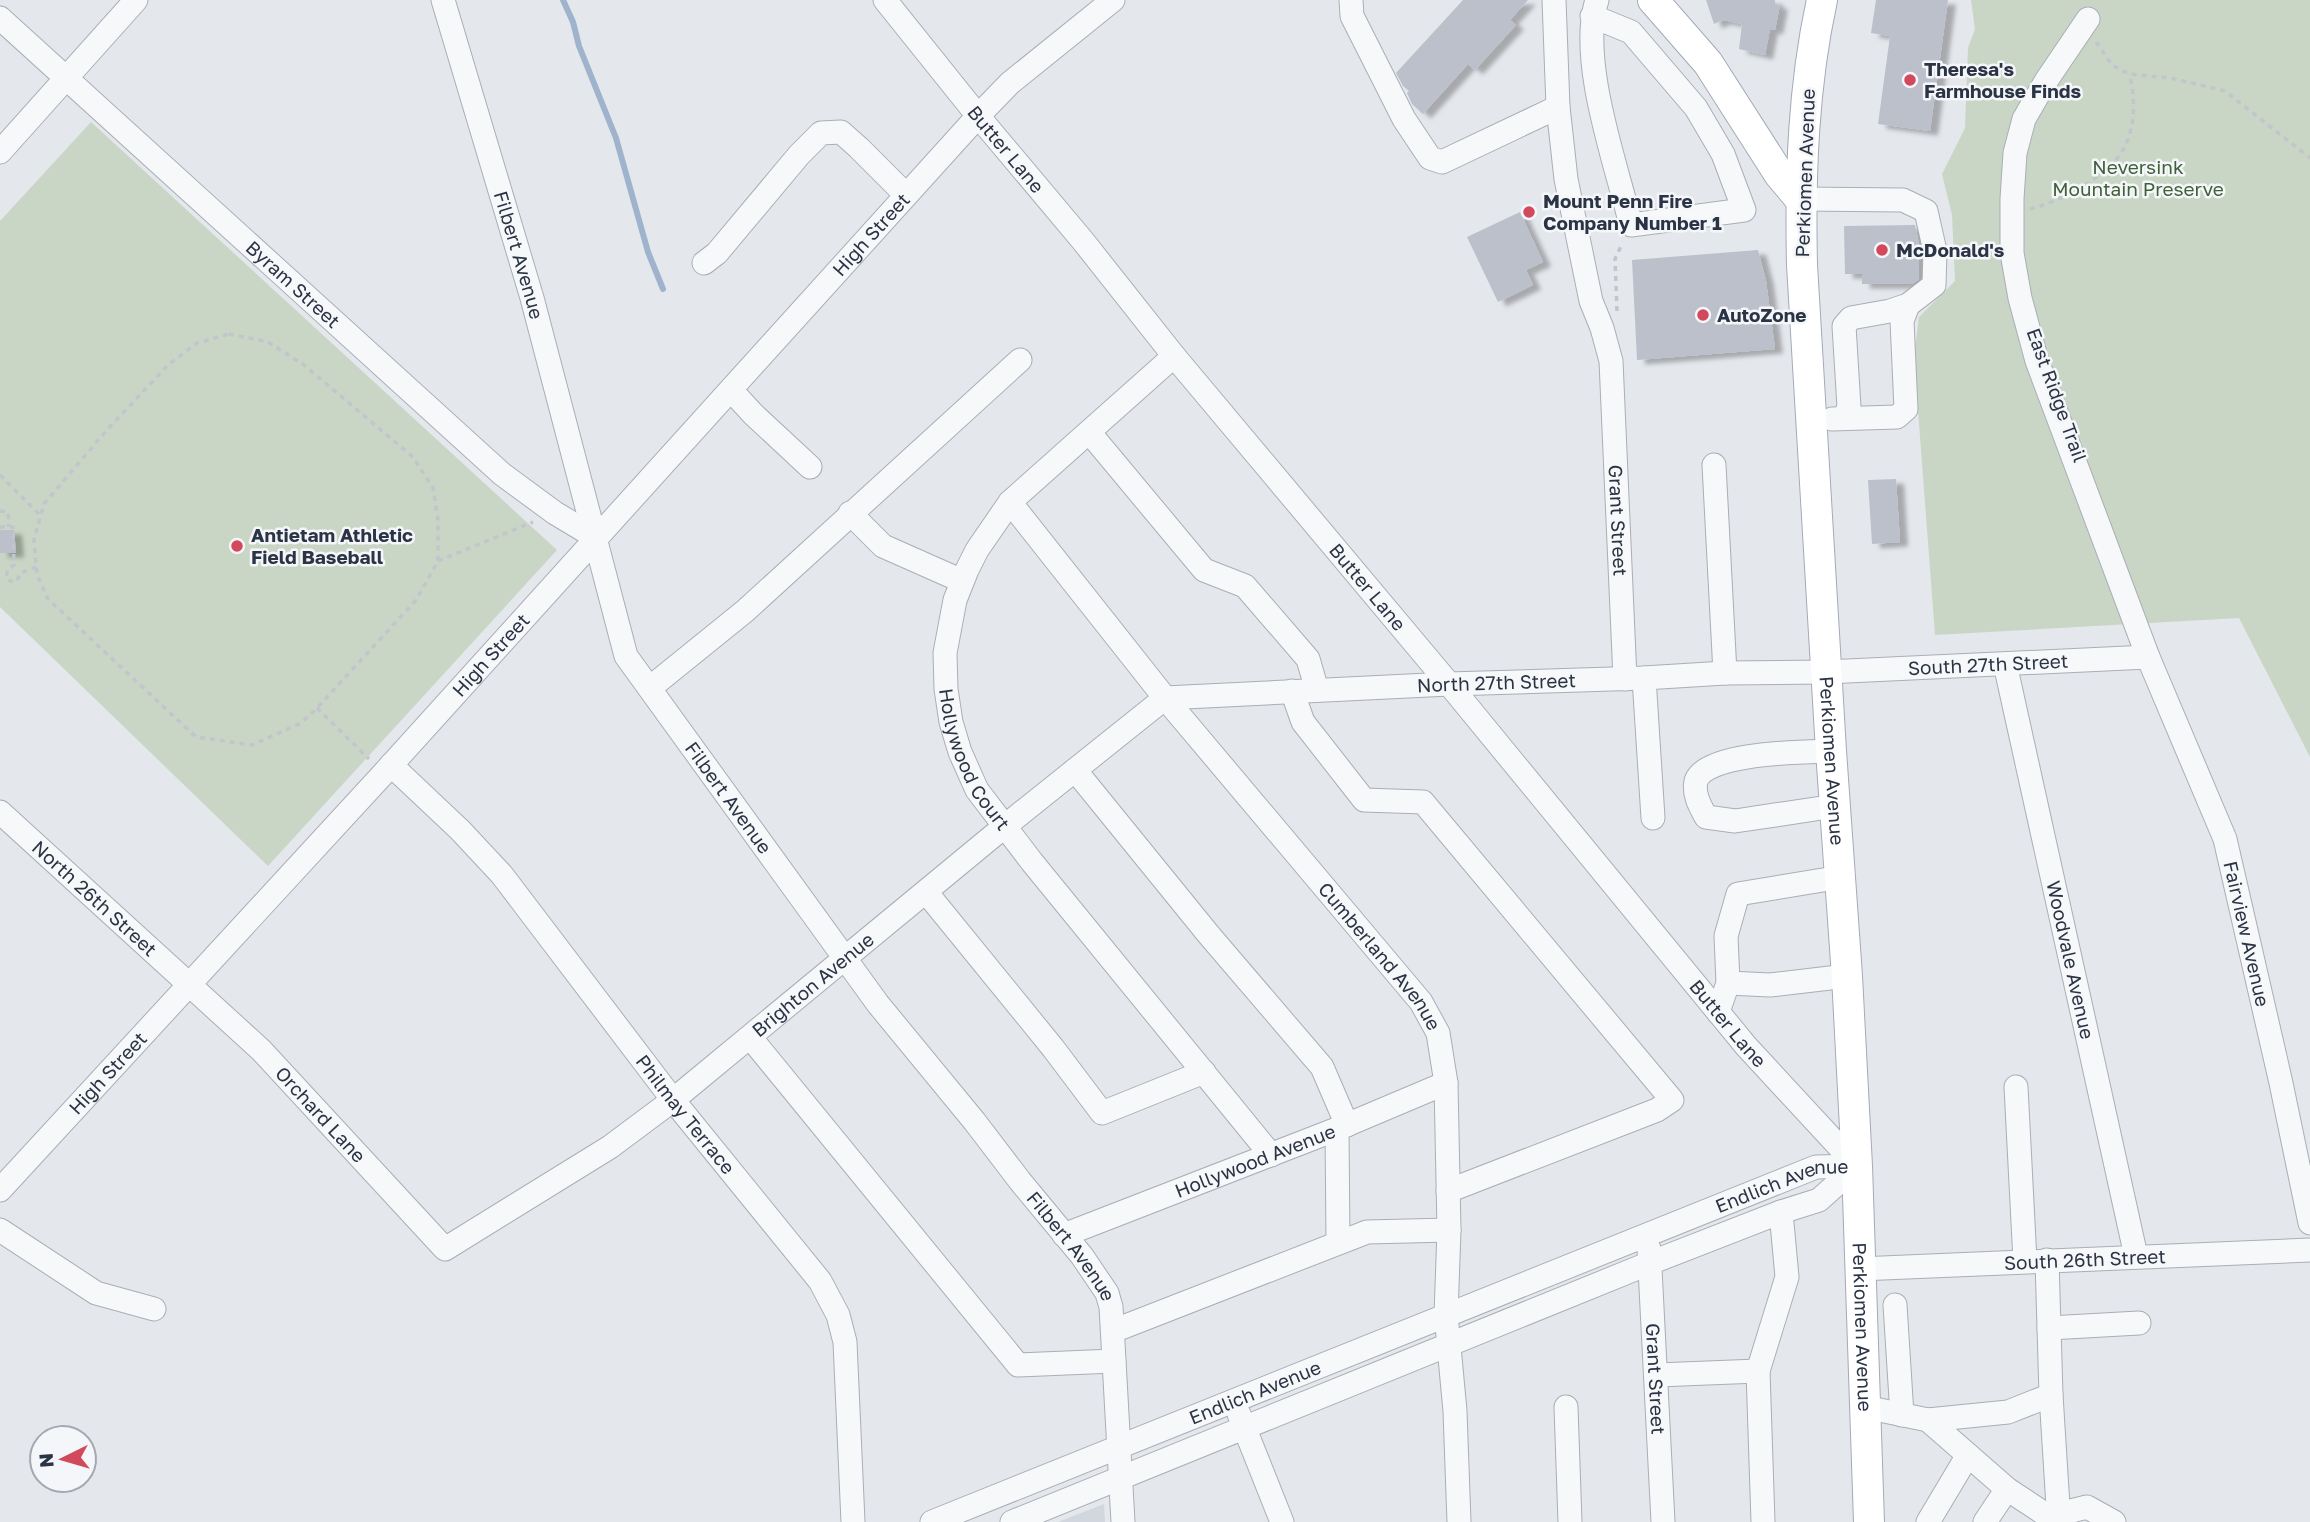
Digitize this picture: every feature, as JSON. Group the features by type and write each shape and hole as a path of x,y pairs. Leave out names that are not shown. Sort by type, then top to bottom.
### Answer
{"main road":[{"path":"1653,0 1708,63 1779,174 1800,199"},
{"name":"Perkiomen Avenue","path":"1822,0 1808,85 1803,137 1800,199 1802,265 1847,976 1870,1522"}],"street":[{"path":"0,152 136,0"},
{"name":"Filbert Avenue","path":"443,0 532,298 626,656 878,1004 1082,1256 1107,1293 1113,1331 1123,1522"},
{"name":"Butter Lane","path":"885,0 1174,356 1449,684 1746,1046 1857,1166"},
{"path":"1352,0 1352,16 1404,120 1430,158 1442,162 1558,107"},
{"name":"Grant Street","path":"1554,0 1558,107 1566,179 1588,288 1611,361 1634,679 1653,818"},
{"name":"High Street","path":"0,1190 189,986 382,764 732,390 978,116 1010,83 1101,4"},
{"path":"1595,8 1631,32 1696,108 1723,154 1744,210 1631,225 1595,85 1595,8"},
{"name":"Byram Street","path":"0,18 502,474 555,513 596,537"},
{"name":"Fairview Avenue","path":"2088,19 2046,80 2024,119 2015,153 2012,253 2020,298 2037,361 2148,657 2225,839 2310,1223"},
{"path":"704,263 717,253 799,155 821,133 841,132 906,195"},
{"path":"1800,199 1903,200 1926,211 1935,251 1934,285 1908,305 1872,315 1851,317 1844,326 1849,407 1844,418"},
{"path":"1811,421 1897,417 1906,409 1902,321 1908,305"},
{"name":"Hollywood Court","path":"1174,356 1010,502 977,550 962,581 950,621 945,653 946,689 951,722 960,752 977,790 1271,1155"},
{"path":"651,687 745,611 1020,360"},
{"path":"732,390 753,414 810,467"},
{"path":"1089,432 1204,570 1245,586 1308,659 1317,690"},
{"path":"1714,465 1725,673"},
{"name":"Cumberland Avenue","path":"1010,502 1165,698 1421,1002 1438,1033 1446,1083 1446,1315 1455,1411 1459,1522"},
{"path":"850,513 883,546 962,581"},
{"name":"South 27th Street","path":"1826,672 2148,657"},
{"name":"Woodvale Avenue","path":"2005,664 2136,1256"},
{"name":"North 27th Street","path":"1165,698 1725,673 1826,672"},
{"path":"1292,691 1303,722 1364,800 1423,802 1672,1100 1657,1110 1448,1191"},
{"name":"Brighton Avenue","path":"445,1249 610,1147 673,1100 1005,826 1165,698"},
{"path":"1831,751 1759,755 1718,764 1704,770 1696,781 1697,801 1706,817 1735,821 1835,806"},
{"name":"Philmay Terrace","path":"382,764 460,830 502,875 673,1100 820,1281 838,1315 845,1342 853,1522"},
{"path":"1075,770 1209,935 1322,1067 1342,1127 1338,1243"},
{"name":"North 26th Street","path":"0,812 189,986"},
{"path":"1718,1012 1728,983 1726,936 1738,894 1840,877"},
{"path":"926,891 1102,1113 1204,1072"},
{"path":"1728,983 1770,985 1847,976"},
{"name":"Orchard Lane","path":"189,986 261,1050 445,1249"},
{"path":"750,1037 1018,1366 1114,1361"},
{"name":"Hollywood Avenue","path":"1064,1236 1342,1127 1446,1083"},
{"path":"2016,1087 2036,1261 2049,1328 2059,1522"},
{"name":"Endlich Avenue","path":"1012,1522 1650,1264 1781,1212 1819,1200 1857,1166"},
{"name":"Endlich Avenue","path":"932,1522 1816,1167 1857,1166"},
{"path":"1763,1522 1758,1371 1787,1277 1781,1212"},
{"path":"0,1230 96,1293 154,1309"},
{"path":"1113,1331 1367,1232 1448,1230"},
{"name":"Grant Street","path":"1648,1236 1663,1522"},
{"name":"South 26th Street","path":"1859,1269 2310,1250"},
{"path":"1895,1305 1902,1415"},
{"path":"2049,1328 2139,1323"},
{"path":"1657,1375 1758,1371"},
{"path":"1865,1407 1928,1420 2008,1412 2051,1395"},
{"path":"1233,1401 1282,1522"},
{"path":"1566,1407 1570,1522"},
{"path":"1928,1420 2007,1489 2059,1522"},
{"path":"1928,1522 1968,1455"},
{"path":"1985,1522 2007,1489"},
{"path":"2059,1522 2071,1511 2087,1507 2114,1522"}],"path":[{"path":"2088,19 2095,40 2112,65 2129,74 2171,78 2225,91 2310,158"},
{"path":"2024,211 2044,206 2081,188 2122,152 2134,109 2134,89 2129,74"},
{"path":"1615,259 1618,310"},
{"path":"229,334 268,342 304,365 413,457 433,488 438,520 438,561 416,600 317,708 301,723 252,745 196,737 48,599 37,575 34,539 41,516 44,504 106,431 169,364 197,343 229,334"},
{"path":"0,475 41,516"},
{"path":"0,511 8,512 9,527"},
{"path":"438,561 555,513"},
{"path":"0,527 13,527 14,565 8,569 6,577 10,581 17,581 20,573 37,567"},
{"path":"317,708 382,764"}],"shaded area":[{"path":"1104,1504 1105,1522 1058,1522"}],"green space":[{"name":"Neversink Mountain Preserve","path":"1971,0 2310,0 2310,757 2239,618 1935,635 1914,357 1919,317 1955,281 1952,215 1942,174 1965,128 1968,48 1975,29"},
{"path":"91,122 557,550 268,866 0,607 0,221"}],"building":[{"path":"1463,0 1528,0 1510,20 1516,25 1475,70 1468,64 1423,114 1412,104 1407,93 1409,91 1396,73"},
{"path":"1706,0 1775,0 1775,4 1780,5 1775,30 1770,29 1765,55 1739,49 1742,24 1723,20 1714,24"},
{"name":"Theresa's Farmhouse Finds","path":"1876,0 1948,0 1930,131 1878,124 1890,36 1871,33"},
{"path":"1520,212 1543,262 1526,270 1533,285 1498,302 1467,237"},
{"name":"McDonald's","path":"1915,225 1919,244 1919,279 1912,284 1862,284 1862,274 1845,274 1844,226"},
{"name":"AutoZone","path":"1758,250 1766,281 1775,349 1637,360 1632,260"},
{"path":"1896,479 1900,542 1872,544 1868,480"},
{"path":"0,530 14,530 16,553 0,553"}],"waterway":[{"path":"563,0 616,138 648,252 663,289"}],"place":[{"name":"Theresa's Farmhouse Finds","path":"1910,80"},
{"name":"Mount Penn Fire Company Number 1","path":"1529,212"},
{"name":"McDonald's","path":"1882,250"},
{"name":"AutoZone","path":"1703,315"},
{"name":"Antietam Athletic Field Baseball","path":"237,546"}]}
